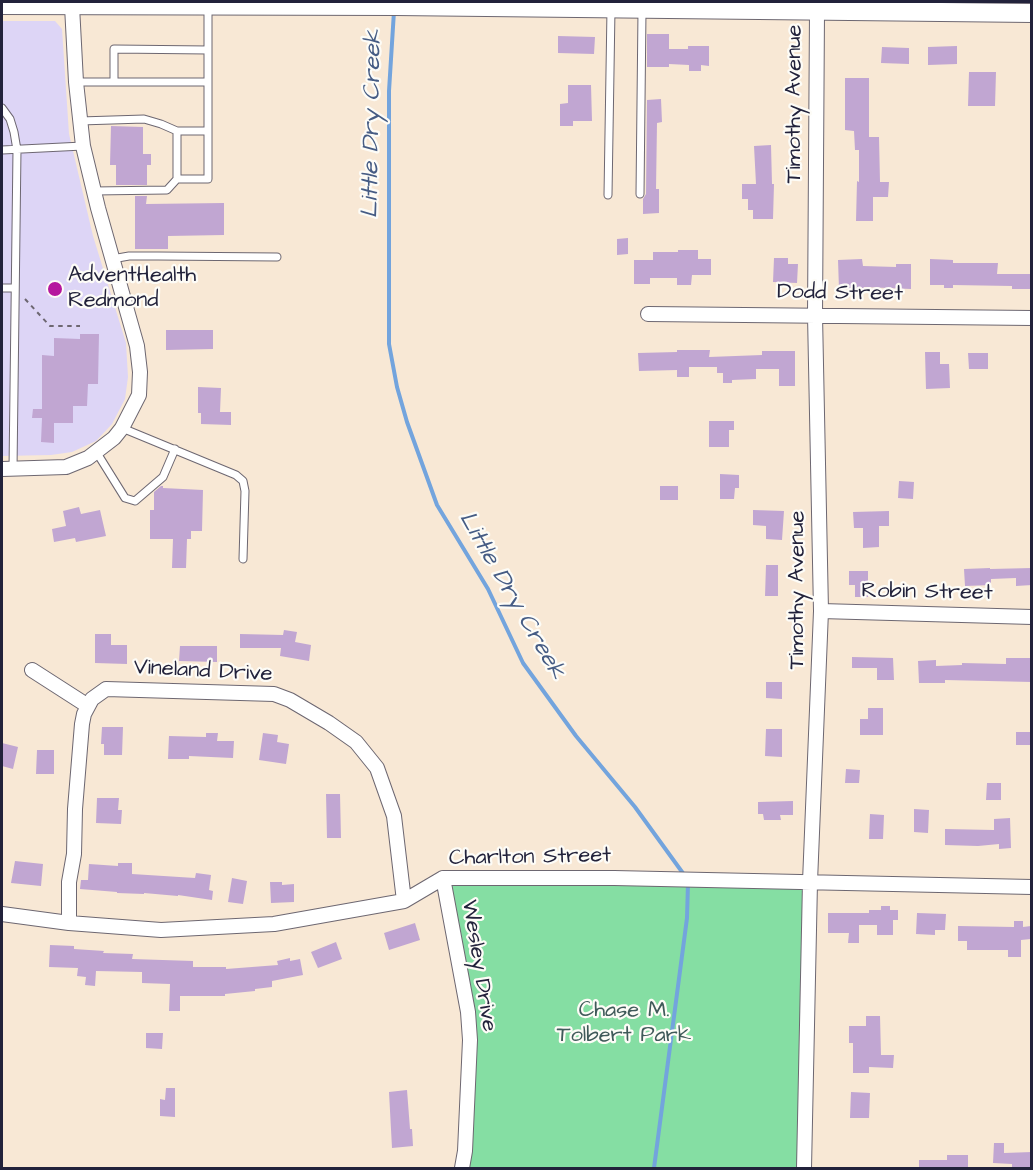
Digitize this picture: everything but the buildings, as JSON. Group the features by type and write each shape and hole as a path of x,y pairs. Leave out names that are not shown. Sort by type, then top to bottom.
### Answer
{"street":[{"path":"7,469 66,467 97,453 123,428 139,395 140,372 137,345 83,146 76,82 72,4"},
{"path":"2,5 572,5 611,9 1032,13"},
{"name":"Timothy Avenue","path":"804,1168 810,882 821,611 815,315 816,12"},
{"name":"Dodd Street","path":"648,314 1032,318"},
{"name":"Robin Street","path":"821,611 1032,617"},
{"path":"32,670 88,706 82,724 75,808 74,854 69,882 69,923"},
{"name":"Vineland Drive","path":"88,706 92,699 106,689 274,694 290,700 329,723 356,742 377,768 394,816 404,901"},
{"name":"Charlton Street","path":"2,914 69,923 162,930 274,924 404,901 443,878 535,877 1032,887"},
{"name":"Wesley Drive","path":"443,878 468,1012 470,1040 462,1168"}],"lane":[{"path":"177,179 208,179 208,6"},
{"path":"608,195 611,9"},
{"path":"640,194 642,9"},
{"path":"114,82 114,49 208,50"},
{"path":"76,82 208,82"},
{"path":"2,108 10,119 17,150 15,288 7,469"},
{"path":"80,121 144,119 177,131 208,131"},
{"path":"94,190 167,190 177,179 177,131"},
{"path":"2,150 83,146"},
{"path":"112,259 129,256 277,257"},
{"path":"2,288 15,288"},
{"path":"123,428 236,474 243,481 245,491 243,559"},
{"path":"97,453 125,498 135,501 163,477 175,449"}],"path":[{"path":"15,288 50,326 80,326"}],"shaded area":[{"name":"AdventHealth Redmond","path":"2,21 55,21 62,29 69,134 93,236 126,343 128,377 125,399 112,424 96,441 72,452 51,455 2,456"}],"green space":[{"name":"Chase M. Tolbert Park","path":"443,878 810,882 804,1168 462,1168 470,1040"}],"waterway":[{"name":"Little Dry Creek","path":"394,11 389,91 389,344 397,387 407,422 437,505 488,589 523,663 576,736 635,807 685,876"},
{"name":"Little Dry Creek","path":"654,1168 687,918 688,883"}],"place":[{"name":"AdventHealth Redmond","path":"55,289"}]}
